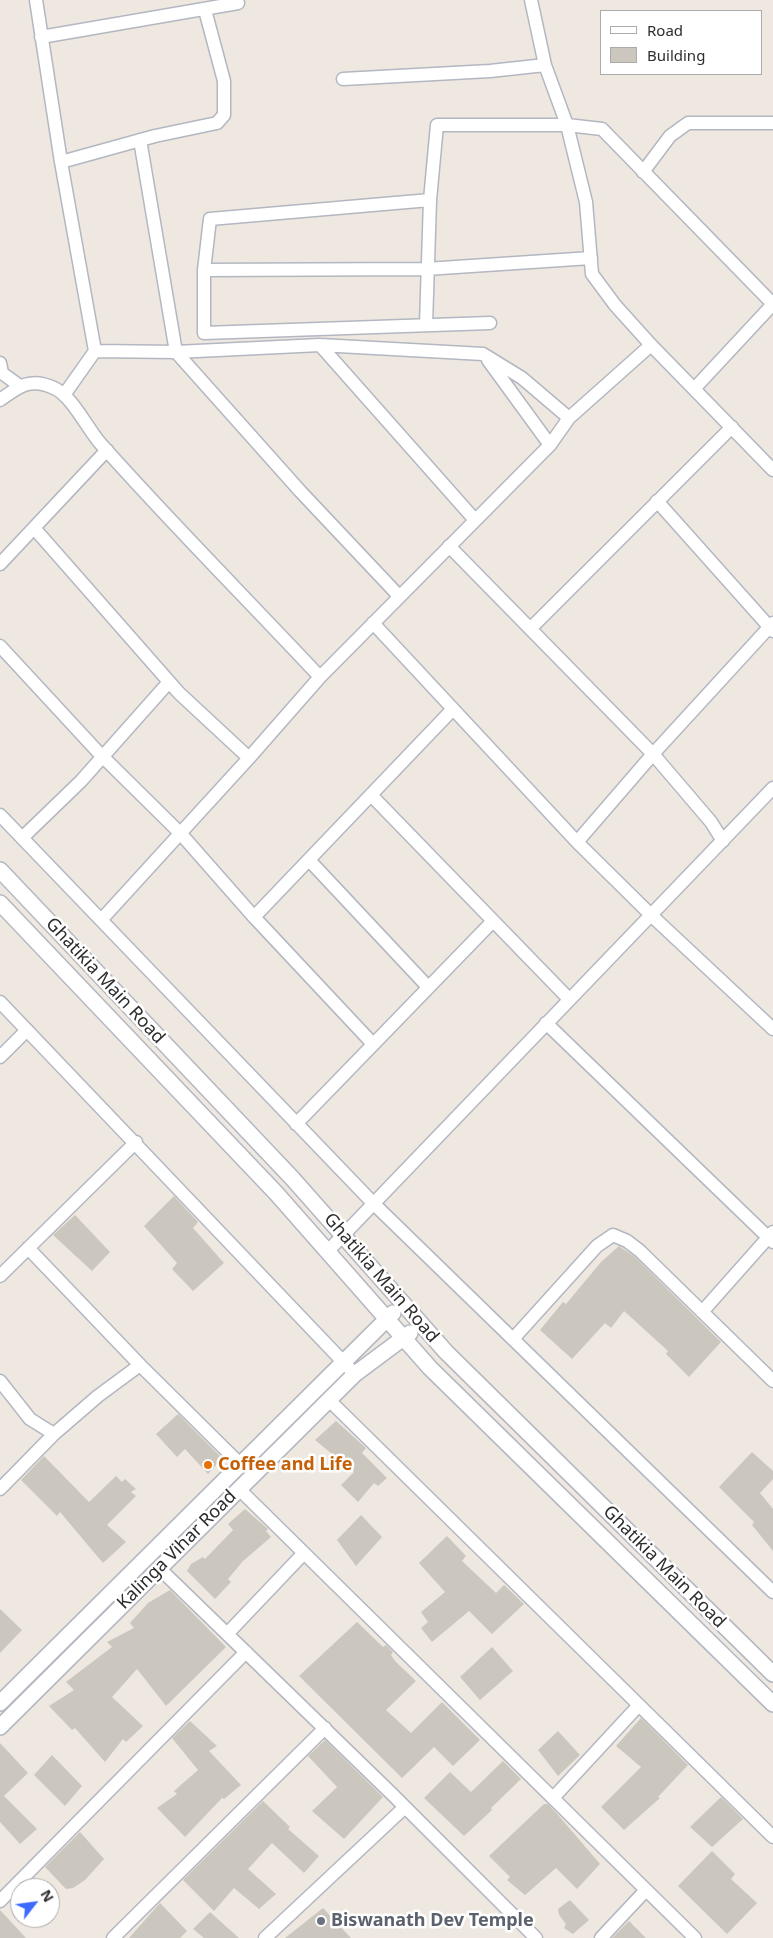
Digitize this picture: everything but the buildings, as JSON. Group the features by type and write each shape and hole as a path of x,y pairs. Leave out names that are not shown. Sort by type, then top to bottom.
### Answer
{"street":[{"path":"36,0 61,162 95,351 64,395"},
{"path":"531,0 545,65 567,125 586,202 592,274 615,305 651,345 773,470"},
{"path":"41,37 238,3"},
{"path":"61,162 140,140 217,123 224,115 224,81 205,10"},
{"path":"343,79 490,71 545,65"},
{"path":"643,172 670,136 688,123 773,123"},
{"path":"426,325 426,269 437,126 567,125 602,129 773,304 694,389"},
{"path":"140,140 176,352 300,491 399,596"},
{"path":"430,200 210,219 204,270 204,333 490,323"},
{"path":"204,270 426,269 591,258"},
{"path":"95,351 176,352 320,345 448,350 483,354 522,378 569,418"},
{"path":"320,345 475,520"},
{"path":"102,920 320,677 550,445 569,418 651,345"},
{"path":"483,354 550,445"},
{"path":"0,363 2,373 20,386"},
{"path":"0,400 20,386 39,382 57,389 64,395 107,450 320,677"},
{"path":"531,628 732,427"},
{"path":"0,564 107,450"},
{"path":"577,842 653,754 772,627 657,501"},
{"path":"34,528 170,682 249,758"},
{"path":"450,546 653,754 711,822 723,841"},
{"path":"372,623 577,842 652,916 773,1029"},
{"path":"0,646 102,755 181,834 254,917 373,1044"},
{"path":"22,838 81,781 102,755 170,682"},
{"path":"254,917 453,709"},
{"path":"327,1252 773,788"},
{"path":"371,795 492,922 569,999"},
{"path":"0,815 374,1204 773,1592"},
{"path":"309,860 428,988"},
{"name":"Ghatikia Main Road","path":"0,870 292,1178 446,1352 773,1674"},
{"name":"Ghatikia Main Road","path":"0,903 276,1193 430,1368 773,1704"},
{"path":"296,1124 492,922"},
{"path":"0,1002 136,1142 355,1374"},
{"path":"546,1023 771,1237 702,1312"},
{"path":"0,1057 27,1030"},
{"path":"0,1276 136,1142"},
{"path":"513,1339 597,1246 613,1235 627,1240 640,1251 773,1381"},
{"path":"28,1248 140,1366 240,1464"},
{"name":"Kalinga Vihar Road","path":"0,1703 403,1303"},
{"name":"Kalinga Vihar Road","path":"0,1727 355,1374 404,1338 420,1323"},
{"path":"0,1489 54,1434 98,1396 140,1366"},
{"path":"0,1381 30,1419 54,1434"},
{"path":"329,1400 773,1837"},
{"path":"239,1489 695,1938"},
{"path":"227,1634 304,1552"},
{"path":"159,1568 405,1807 536,1938"},
{"path":"0,1901 246,1652"},
{"path":"553,1798 639,1705"},
{"path":"113,1938 324,1728"},
{"path":"265,1938 405,1807"},
{"path":"601,1938 646,1890"}],"place":[{"name":"Coffee and Life","path":"208,1465"},
{"name":"Biswanath Dev Temple","path":"321,1921"}]}
